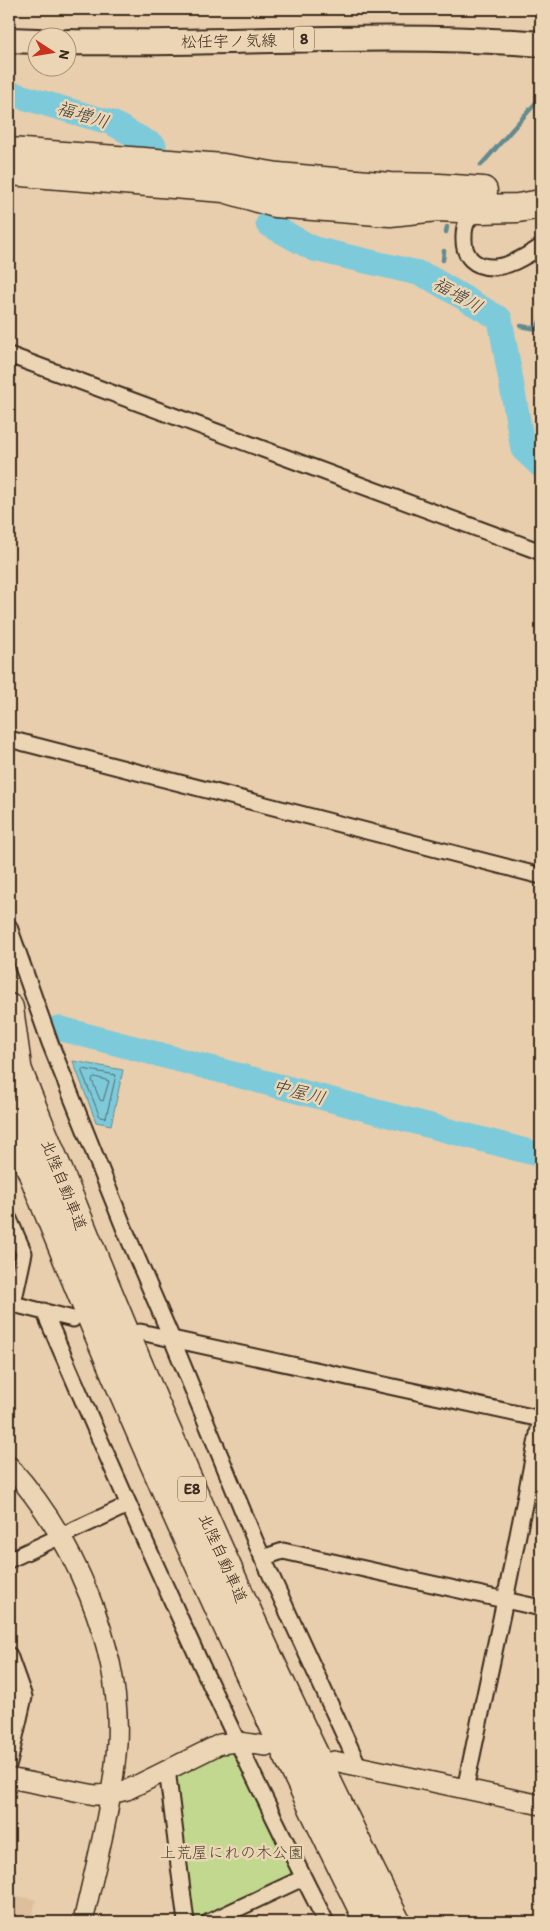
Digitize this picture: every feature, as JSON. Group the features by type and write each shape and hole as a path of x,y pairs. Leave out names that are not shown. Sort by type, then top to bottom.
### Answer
{"highway":[{"path":"9,152 223,178"},
{"path":"9,171 223,178 278,177 390,187 481,209 518,208 541,204"},
{"path":"438,198 521,191 541,186"},
{"name":"北陸自動車道","path":"9,1008 13,1059 120,1322 210,1530 296,1717 396,1922"},
{"name":"北陸自動車道","path":"9,1113 96,1328 237,1648 369,1922"}],"main road":[{"name":"松任宇ノ気線","path":"78,42 397,38 541,44"},
{"path":"9,40 28,41"}],"street":[{"path":"481,209 467,222 464,230 465,251 469,259 477,265 490,267 506,265 541,247"},
{"path":"9,355 541,552"},
{"path":"9,739 541,876"},
{"path":"9,927 50,1043 125,1230 262,1558 358,1765"},
{"path":"9,1219 24,1254 11,1304 73,1319"},
{"path":"44,1311 128,1505 238,1742 326,1922"},
{"path":"140,1332 541,1419 465,1788"},
{"path":"9,1466 40,1503 60,1536 95,1610 105,1641 112,1673 117,1722 115,1759 110,1794 83,1922"},
{"path":"9,1560 128,1505"},
{"path":"262,1558 283,1551 541,1608"},
{"path":"9,1655 24,1697 9,1763"},
{"path":"9,1694 24,1697"},
{"path":"9,1778 95,1795 110,1794 126,1790 220,1744 238,1742 266,1746"},
{"path":"334,1761 541,1805"},
{"path":"167,1770 186,1922"},
{"path":"209,1922 303,1878"}],"shaded area":[{"path":"9,1894 36,1900 31,1922 9,1922"}],"green space":[{"name":"上荒屋にれの木公園","path":"226,1751 237,1755 292,1869 290,1876 199,1920 191,1915 175,1781 179,1773"}],"water":[{"path":"73,1061 123,1070 111,1125 96,1122"}],"waterway":[{"name":"福増川","path":"9,93 112,123 154,146"},
{"path":"481,165 541,97"},
{"name":"福増川","path":"268,224 314,249 418,273 430,278 500,319 523,449 541,466"},
{"path":"446,232 447,227"},
{"path":"443,260 444,251"},
{"name":"福増川","path":"434,280 436,276"},
{"name":"福増川","path":"500,319 509,324"},
{"path":"521,326 537,329 541,319"},
{"name":"中屋川","path":"58,1028 541,1155"}]}
